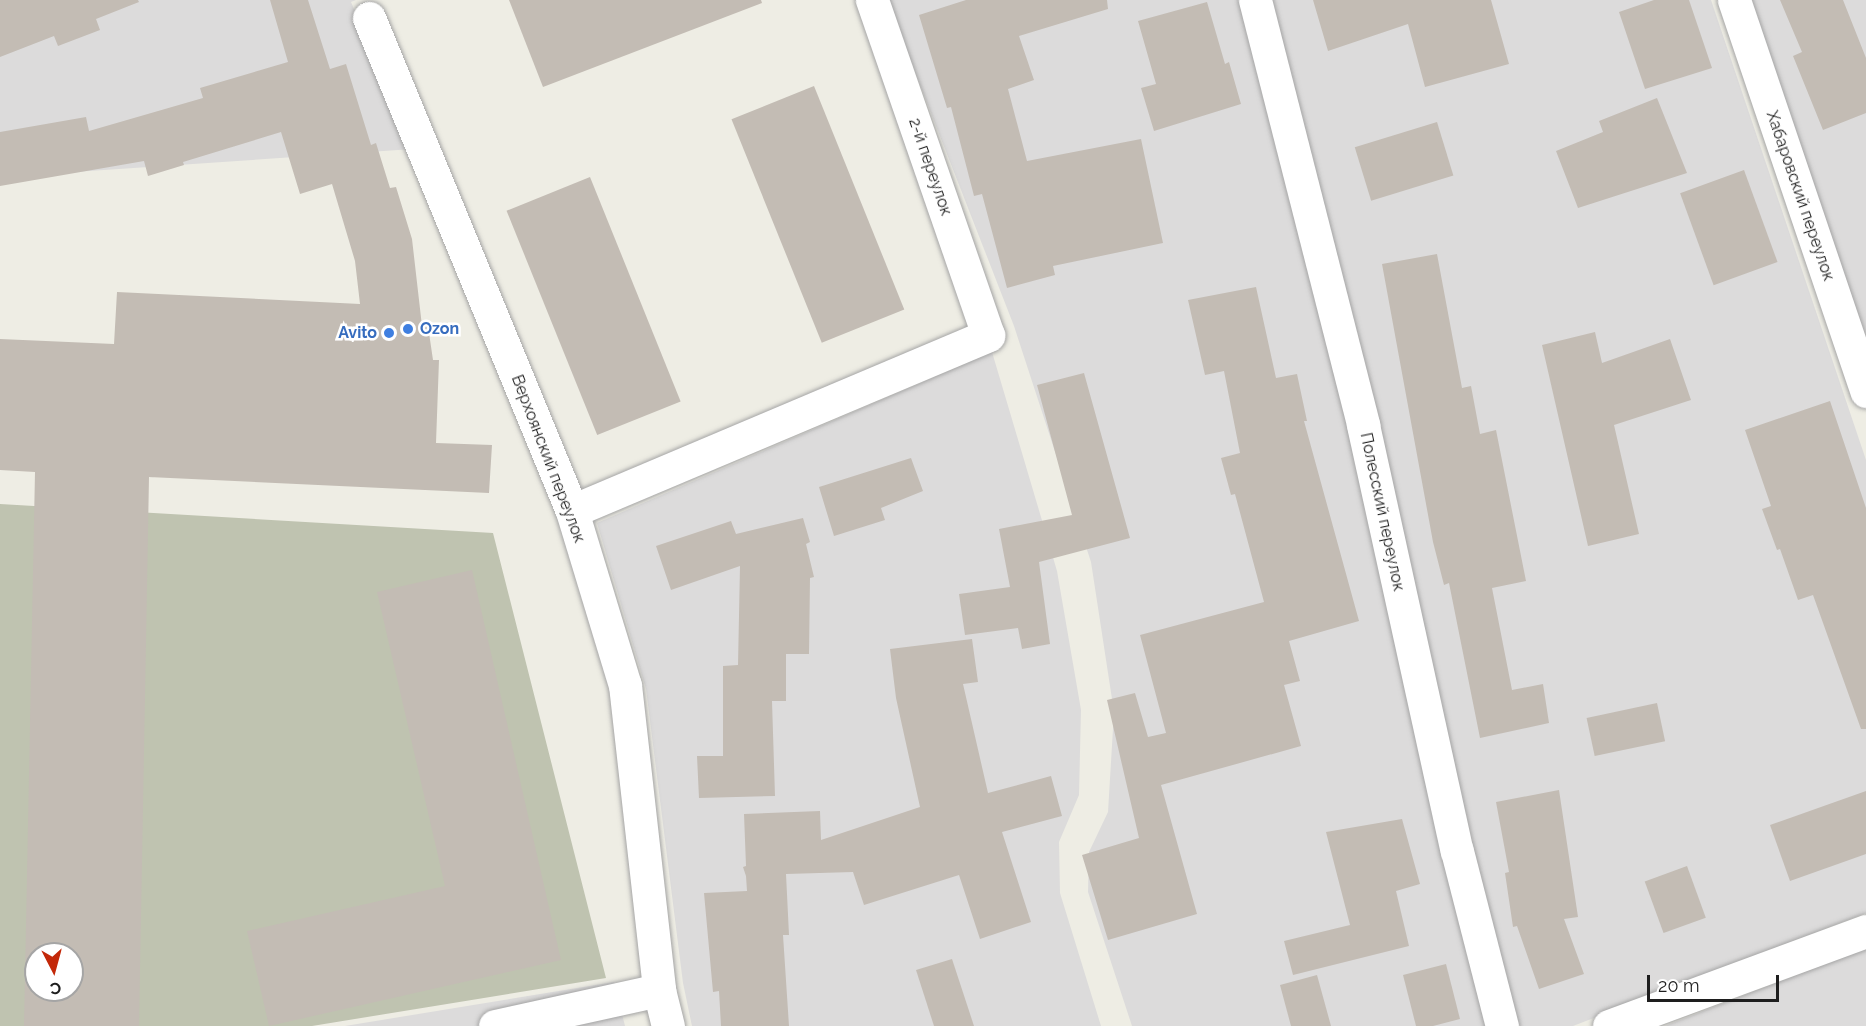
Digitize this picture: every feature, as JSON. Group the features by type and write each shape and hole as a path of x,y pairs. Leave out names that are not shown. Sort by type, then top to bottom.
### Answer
{"street":[{"name":"2-й переулок","path":"572,511 988,334 872,0"},
{"name":"Полесский переулок","path":"1255,0 1363,425 1457,851 1502,1026"},
{"name":"Хабаровский переулок","path":"1734,0 1866,391"},
{"name":"Верхоянский переулок","path":"369,18 572,511 625,685 659,990 668,1026"},
{"path":"1609,1026 1866,931"},
{"path":"495,1026 659,990"}],"shaded area":[{"path":"0,0 356,0 351,2 413,149 0,177"},
{"path":"887,0 1241,0 1348,427 1485,1026 1132,1026 1088,892 1089,852 1108,812 1114,712 1091,562 1014,326"},
{"path":"1269,0 1711,0 1866,460 1866,913 1573,1026 1511,1026"},
{"path":"1750,0 1866,0 1866,346"},
{"path":"992,352 1057,571 1081,710 1079,795 1059,842 1060,893 1101,1026 692,1026 683,983 646,689 597,523"},
{"path":"0,504 493,533 606,978 312,1026 0,1026"},
{"path":"1866,948 1866,1026 1665,1026"},
{"path":"614,982 625,1026 345,1026"}],"building":[{"path":"0,0 138,0 139,2 96,19 100,30 58,46 54,36 0,57"},
{"path":"270,0 308,0 330,69 346,64 371,145 376,143 390,188 396,187 412,239 422,326 428,326 433,360 439,360 436,443 492,445 489,493 149,477 139,1026 24,1026 24,1002 84,1002 84,942 26,942 35,472 0,470 0,339 114,344 117,292 360,304 355,261 332,184 300,194 281,132 183,162 184,165 148,176 144,161 0,186 0,132 86,117 89,131 203,98 200,88 288,62"},
{"path":"509,0 761,0 762,3 543,87"},
{"path":"966,0 1107,0 1108,9 1019,36 1034,80 1008,89 1027,161 1141,139 1163,243 1053,266 1055,275 1007,288 982,194 974,196 951,107 947,108 919,15"},
{"path":"1313,0 1491,0 1509,64 1425,87 1408,24 1328,51"},
{"path":"1654,0 1689,0 1712,68 1645,89 1619,12"},
{"path":"1780,0 1843,0 1866,58 1866,113 1823,130 1793,56 1802,52"},
{"path":"1207,2 1225,64 1229,62 1241,104 1154,131 1141,88 1156,84 1138,21"},
{"path":"814,86 904,309 822,343 731,119"},
{"path":"1657,98 1687,173 1578,208 1556,151 1603,132 1599,121"},
{"path":"1437,122 1453,176 1371,201 1355,147"},
{"path":"1744,170 1778,262 1714,285 1680,193"},
{"path":"590,177 681,401 597,435 507,211"},
{"path":"1437,254 1462,388 1471,386 1480,434 1496,430 1526,581 1492,588 1512,690 1543,684 1549,723 1480,738 1449,583 1444,585 1433,542 1382,264"},
{"path":"1256,287 1276,378 1297,374 1307,421 1304,421 1359,621 1289,641 1300,681 1284,685 1301,746 1161,785 1197,914 1108,940 1082,855 1139,838 1107,700 1135,693 1148,737 1166,733 1140,635 1264,602 1235,494 1231,495 1221,458 1240,453 1224,371 1205,375 1188,300"},
{"path":"1595,332 1602,363 1670,339 1691,400 1614,425 1639,534 1588,546 1542,345"},
{"path":"1084,373 1130,538 1039,562 1050,644 1022,649 1018,628 965,635 959,594 1010,587 999,529 1072,515 1037,385"},
{"path":"1830,401 1866,508 1866,729 1861,729 1813,595 1798,600 1780,549 1777,550 1762,509 1771,506 1745,430"},
{"path":"911,458 923,491 881,508 885,520 834,536 819,487"},
{"path":"803,518 810,542 806,544 814,577 810,578 809,654 786,654 786,701 772,701 775,796 699,798 697,756 723,756 723,666 738,665 740,566 671,590 656,546 731,521 736,534"},
{"path":"472,570 561,960 269,1026 247,931 445,886 377,592"},
{"path":"972,639 978,682 963,684 988,793 1051,776 1062,816 1002,832 1031,922 980,939 959,875 864,905 853,872 786,874 789,935 783,935 789,1026 721,1026 719,991 713,992 704,893 747,891 743,867 746,866 744,814 820,811 821,840 920,807 896,698 890,649"},
{"path":"1657,703 1665,741 1595,756 1587,718"},
{"path":"1559,790 1578,917 1564,919 1584,974 1539,989 1517,926 1513,927 1505,873 1509,872 1496,802"},
{"path":"1866,791 1866,854 1790,881 1770,825"},
{"path":"1402,819 1420,884 1396,891 1409,946 1293,975 1284,941 1350,925 1326,832"},
{"path":"1687,866 1706,918 1664,933 1645,881"},
{"path":"952,959 974,1026 934,1026 916,970"},
{"path":"1446,964 1460,1019 1433,1026 1416,1026 1403,975"},
{"path":"1317,975 1331,1026 1291,1026 1280,985"}],"place":[{"name":"Ozon","path":"408,329"},
{"name":"Avito","path":"389,333"}]}
